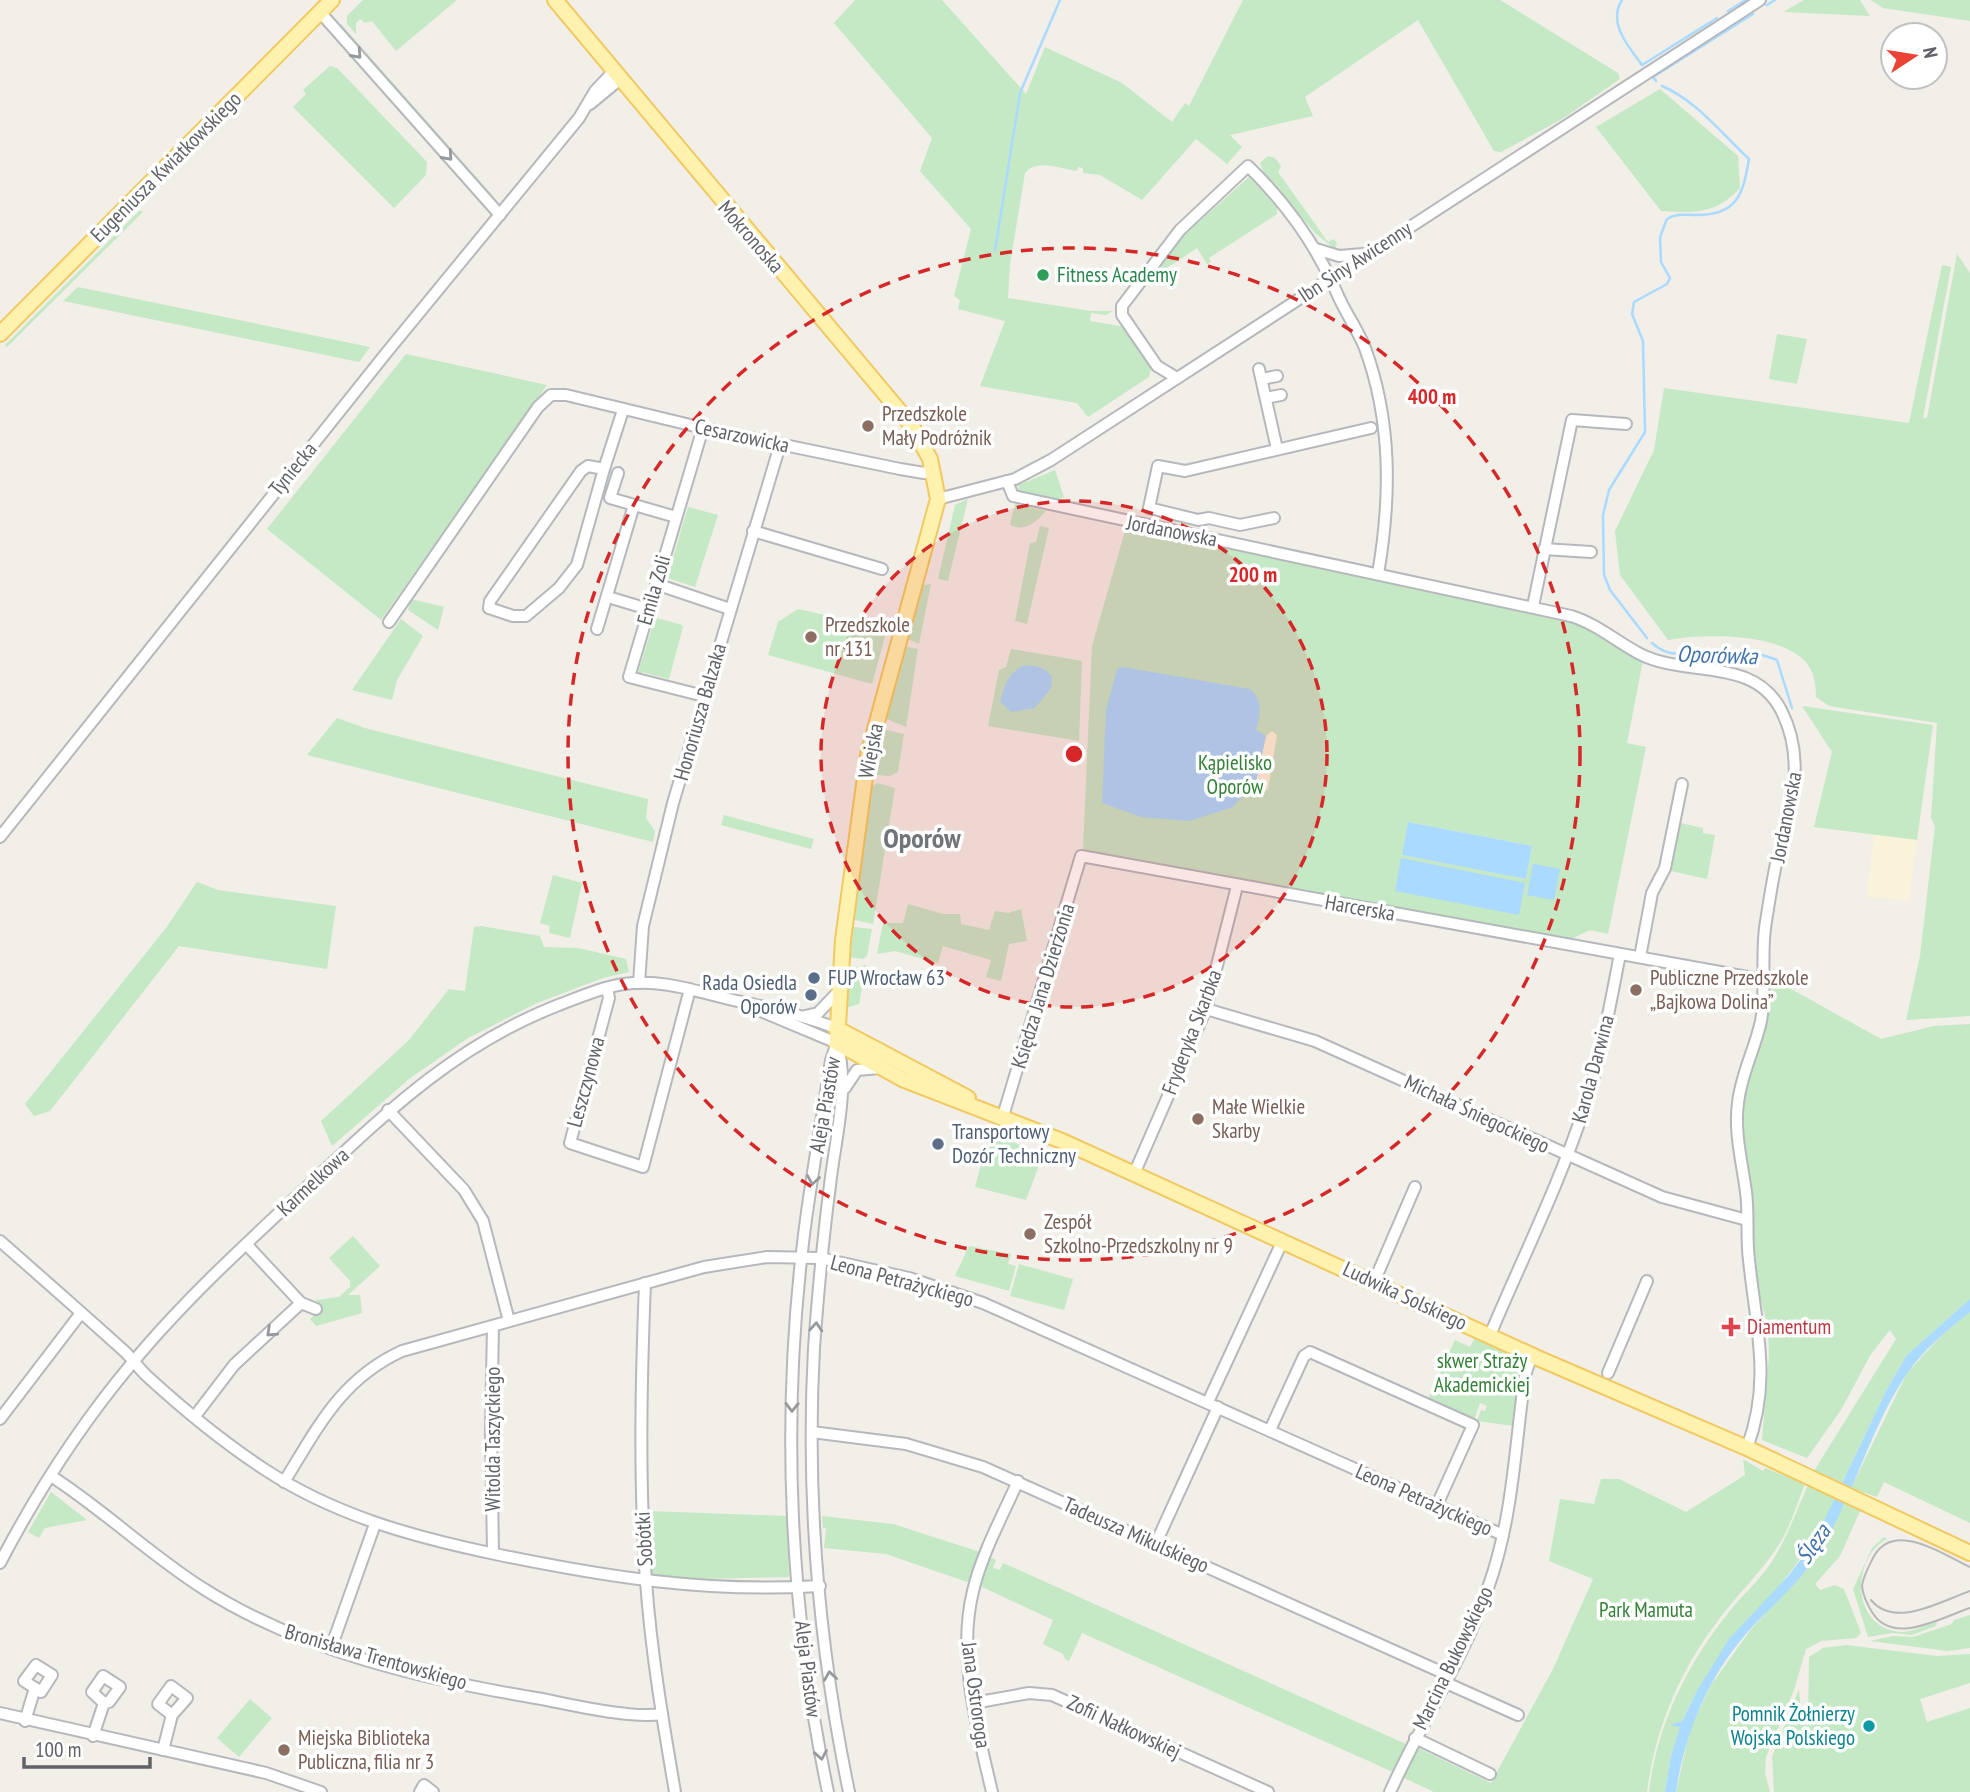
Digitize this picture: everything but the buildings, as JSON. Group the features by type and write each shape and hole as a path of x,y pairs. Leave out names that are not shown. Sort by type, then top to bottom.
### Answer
{"main road":[{"name":"Eugeniusza Kwiatkowskiego","path":"0,334 332,0"},
{"name":"Mokronoska","path":"555,0 912,426 935,475"},
{"name":"Wiejska","path":"837,1036 838,992 868,755 938,499 935,475"},
{"name":"Ludwika Solskiego","path":"837,1036 885,1069 956,1101 998,1114"},
{"name":"Ludwika Solskiego","path":"837,1036 998,1114 1283,1240 1532,1355 1747,1448 1970,1553"}],"street":[{"name":"Ibn Siny Awicenny","path":"938,499 1007,481 1051,460 1760,0"},
{"path":"320,12 500,215"},
{"name":"Tyniecka","path":"0,836 590,104 595,91 616,76"},
{"path":"1177,378 1157,366 1122,315 1122,306 1180,230 1248,166 1281,201 1316,249 1366,351 1384,425 1387,500 1378,574"},
{"path":"1316,249 1339,256 1370,253"},
{"path":"1156,391 1157,366"},
{"path":"1277,376 1260,374 1277,449"},
{"name":"Cesarzowicka","path":"389,622 538,407 551,395 566,395 703,428 935,475"},
{"path":"1266,398 1281,395"},
{"path":"604,468 588,466 581,471 489,601 489,608 513,616 526,615 559,588 576,565 623,410"},
{"path":"1533,606 1572,420 1623,423"},
{"name":"Emila Zoli","path":"703,428 629,677 704,696"},
{"path":"1275,518 1240,525 1209,518 1198,520 1149,508 1158,466 1185,471 1371,428"},
{"name":"Honoriusza Balzaka","path":"639,983 643,926 704,696 779,444"},
{"path":"618,473 610,498 676,517"},
{"name":"Jordanowska","path":"1007,481 1013,496 1579,618 1647,657 1697,669 1737,673 1765,688 1782,711 1797,768 1765,924 1760,1026 1741,1080 1737,1105 1748,1259 1762,1350 1760,1396 1747,1448"},
{"path":"597,629 634,505"},
{"path":"753,531 882,569"},
{"path":"1544,549 1591,552"},
{"path":"656,583 730,609"},
{"path":"608,597 648,609"},
{"path":"1640,957 1652,893 1665,868 1682,784"},
{"name":"Harcerska","path":"1081,856 1764,979"},
{"name":"Księdza Jana Dzierżonia","path":"998,1114 1081,856"},
{"name":"Fryderyka Skarbka","path":"1134,1174 1206,1009 1237,886"},
{"name":"Karola Darwina","path":"1490,1335 1567,1156 1599,1058 1620,954"},
{"name":"Karmelkowa","path":"0,1563 51,1476 133,1362 247,1245 388,1110 444,1065 491,1037 550,1009 607,988 639,983 690,989 805,1016 837,1036"},
{"name":"Leszczynowa","path":"607,988 608,998 570,1143 643,1167 690,989"},
{"path":"805,1016 818,1013 838,992"},
{"name":"Karmelkowa","path":"744,1002 837,1036"},
{"name":"Michała Śniegockiego","path":"1206,1009 1315,1041 1567,1156 1687,1207 1747,1220"},
{"name":"Aleja Piastów","path":"837,1036 842,1061 842,1094 821,1258 812,1432 820,1586 828,1662 849,1792"},
{"name":"Aleja Piastów","path":"828,1792 809,1680 798,1587 792,1431 793,1361 802,1257 831,1060 837,1036"},
{"path":"842,1094 851,1075 860,1068 885,1069"},
{"path":"388,1110 464,1190 483,1221 509,1321"},
{"path":"1374,1282 1415,1187"},
{"path":"1156,1543 1283,1240"},
{"path":"0,1241 195,1416 284,1482 328,1505 375,1524 493,1553 646,1581 820,1586"},
{"path":"247,1245 301,1303 316,1309"},
{"name":"Leona Petrażyckiego","path":"284,1482 340,1395 374,1365 402,1351 645,1283 737,1261 802,1257 876,1269 961,1295 1213,1404 1503,1535"},
{"path":"1608,1373 1647,1282"},
{"name":"Sobótki","path":"645,1283 641,1448 646,1581 662,1714 675,1792"},
{"path":"195,1416 234,1365 301,1303"},
{"path":"0,1419 81,1313"},
{"name":"Witolda Taszyckiego","path":"493,1325 493,1553"},
{"path":"1270,1430 1304,1356 1310,1352 1382,1384 1472,1425 1437,1505"},
{"name":"Marcina Bukowskiego","path":"1390,1792 1489,1587 1503,1535 1514,1477 1525,1375 1532,1355"},
{"name":"Tadeusza Mikulskiego","path":"812,1432 906,1444 983,1467 1018,1481 1446,1678 1518,1715"},
{"name":"Bronisława Trentowskiego","path":"51,1476 204,1589 273,1627 331,1648 519,1695 630,1713 662,1714"},
{"name":"Jana Ostroroga","path":"992,1792 974,1703 967,1648 973,1590 1018,1481"},
{"path":"331,1648 375,1524"},
{"path":"25,1721 35,1688"},
{"name":"Zofii Nałkowskiej","path":"974,1703 1029,1693 1056,1696 1268,1792"},
{"path":"93,1736 104,1703"},
{"path":"0,1713 25,1721 266,1773 321,1792"},
{"path":"163,1750 172,1714"},
{"path":"1415,1738 1490,1774"},
{"path":"420,1792 424,1785 433,1792"}],"green space":[{"path":"363,0 457,0 396,51 372,21 365,23 360,19 356,23 356,34 347,24 347,16"},
{"path":"855,0 942,0 1026,94 1045,47 1122,83 1172,122 1185,103 1189,106 1243,0 1500,0 1618,73 1620,79 1562,119 1501,152 1494,151 1418,20 1305,97 1313,116 1230,135 1242,147 1227,164 1196,139 1142,200 1100,175 1083,173 1083,168 1078,167 1077,171 1043,165 1030,169 1025,173 1010,264 1008,298 1091,311 1113,311 1106,315 1091,313 1090,321 1125,327 1151,368 1149,377 1088,417 1077,403 980,386 1005,321 958,309 960,300 954,296 971,229 920,171 932,138 834,23"},
{"path":"1804,0 1860,0 1870,16 1783,12"},
{"path":"1871,0 1970,0 1970,21 1883,8"},
{"path":"341,24 492,195 491,197 338,25"},
{"path":"330,66 337,68 427,162 426,175 394,208 293,107 306,94 303,90"},
{"path":"1660,89 1738,156 1740,188 1722,203 1704,210 1661,211 1596,127"},
{"path":"1268,156 1275,158 1281,166 1278,172 1328,242 1334,239 1337,244 1335,249 1315,233 1263,171 1260,163"},
{"path":"1249,177 1277,207 1277,214 1209,258 1211,262 1207,264 1197,248 1162,271 1160,267 1181,238"},
{"path":"139,211 144,211 7,347 5,345"},
{"path":"1957,254 1970,273 1970,1016 1906,1020 1920,956 1935,826 1931,818 1937,723 1829,706 1816,697 1814,678 1805,661 1776,645 1720,636 1668,640 1620,575 1615,531 1654,450 1664,388 1909,423 1942,265 1951,267 1923,418 1927,418"},
{"path":"78,287 370,347 359,362 63,301"},
{"path":"1777,334 1807,339 1797,384 1769,379"},
{"path":"406,354 547,385 381,620 267,529"},
{"path":"1055,470 1064,497 1055,500 1018,491 1019,485"},
{"path":"968,499 948,581 938,579 955,505"},
{"path":"1015,504 1046,511 1029,525 1015,527 1010,525"},
{"path":"688,507 718,515 695,587 667,578"},
{"path":"1040,526 1049,528 1027,624 1015,621 1030,543 1036,542"},
{"name":"Kąpielisko Oporów","path":"1131,529 1574,620 1643,660 1627,743 1646,747 1608,934 1590,930 1569,940 1083,850 1092,646 1125,531","holes":["1408,822 1532,846 1526,879 1402,855"]},
{"path":"931,584 919,644 906,638 920,586"},
{"path":"411,599 444,607 438,630 408,610"},
{"path":"798,609 887,629 872,684 768,655 778,622"},
{"path":"650,616 683,627 669,679 642,672 640,677 637,676 655,618"},
{"path":"401,619 423,636 397,680 392,700 352,690"},
{"path":"908,647 918,649 906,727 884,718 902,650"},
{"path":"1011,649 1082,661 1079,741 988,726 999,670 1006,667"},
{"path":"1802,706 1933,725 1917,840 1814,827 1832,752"},
{"path":"337,718 365,728 648,799 646,818 655,831 653,842 307,755"},
{"path":"882,729 904,734 898,772 890,776 877,775 872,768"},
{"path":"877,783 895,788 873,924 851,919 869,789"},
{"path":"724,815 814,839 811,849 721,825"},
{"path":"1680,823 1703,828 1703,833 1715,835 1707,879 1671,871"},
{"path":"553,875 582,883 570,938 549,933 550,926 540,923"},
{"path":"197,882 218,890 336,906 327,969 179,946 50,1111 34,1116 25,1104 166,928"},
{"path":"908,904 943,914 960,914 961,924 989,930 995,911 1008,913 1021,909 1027,941 1009,944 1001,981 986,977 991,960 943,946 938,963 895,951 877,954 883,923 903,923"},
{"path":"474,927 540,936 544,947 578,948 626,959 629,972 603,978 537,1003 468,1038 409,1079 332,1146 321,1121 409,1040 449,989 465,991"},
{"path":"851,929 872,929 867,956 863,959 849,957"},
{"path":"866,965 859,1004 843,1009 848,969"},
{"path":"1784,985 1881,1039 1934,1026 1970,1024 1970,1299 1907,1355 1886,1391 1842,1483 1814,1471 1896,1339 1890,1330 1871,1354 1841,1410 1807,1458 1762,1440 1769,1355 1768,1327 1757,1286 1741,1121 1743,1094 1769,990"},
{"path":"990,1132 1043,1155 1026,1200 975,1187"},
{"path":"353,1236 380,1266 348,1295 360,1295 362,1313 316,1326 310,1319 322,1307 316,1300 339,1297 350,1287 350,1281 329,1258"},
{"path":"969,1246 1011,1254 1008,1264 1016,1266 1009,1291 955,1276"},
{"path":"1019,1264 1073,1279 1064,1310 1010,1296"},
{"path":"1970,1311 1970,1523 1884,1482 1877,1497 1851,1488 1907,1373 1943,1334"},
{"name":"skwer Straży Akademickiej","path":"1475,1338 1517,1359 1519,1377 1514,1426 1477,1421 1481,1410 1485,1411 1487,1406 1480,1403 1474,1420 1428,1399 1455,1340 1470,1347"},
{"name":"Park Mamuta","path":"1743,1459 1763,1471 1765,1468 1805,1484 1780,1543 1703,1641 1680,1681 1656,1746 1647,1792 1434,1792 1400,1776 1414,1746 1491,1783 1553,1669 1593,1579 1549,1561 1560,1499 1594,1504 1601,1479 1619,1479 1686,1512 1745,1475"},
{"path":"1808,1485 1836,1497 1821,1528 1781,1584 1717,1663 1682,1721 1669,1725 1681,1726 1671,1756 1665,1792 1649,1792 1659,1743 1687,1674 1714,1632 1771,1563"},
{"path":"51,1492 87,1520 45,1528 39,1538 28,1532"},
{"path":"1846,1501 1860,1511 1840,1556 1815,1584 1820,1590 1835,1585 1844,1589 1861,1633 1856,1638 1821,1641 1806,1649 1794,1690 1766,1757 1765,1773 1770,1792 1676,1792 1690,1729 1711,1685 1752,1628 1810,1566"},
{"path":"647,1511 787,1516 789,1577 704,1579 654,1575 650,1570 648,1526 652,1526 652,1515 647,1515"},
{"path":"822,1516 893,1524 980,1552 970,1583 886,1554 824,1548 826,1528 823,1528"},
{"path":"1884,1537 1887,1539 1875,1548 1862,1574 1861,1588 1870,1615 1880,1625 1899,1632 1937,1622 1936,1626 1912,1635 1892,1633 1868,1637 1853,1589 1872,1548"},
{"path":"990,1557 996,1560 993,1568 1000,1570 1003,1563 1406,1744 1393,1772 1082,1633 1069,1661 1065,1659 1063,1654 1043,1644 1053,1620 980,1586"},
{"path":"1970,1615 1970,1648 1948,1651 1870,1641 1893,1636 1913,1637"},
{"path":"1846,1645 1937,1656 1970,1654 1970,1683 1920,1699 1927,1722 1970,1708 1970,1792 1774,1792 1772,1757 1799,1689 1802,1725 1808,1725 1809,1657 1823,1648"},
{"path":"250,1699 272,1718 239,1757 217,1738"}],"sand":[{"path":"1272,731 1277,735 1268,789 1258,796 1254,791 1266,736"},
{"path":"1874,835 1917,840 1909,900 1867,897"}],"water":[{"path":"1022,666 1035,666 1046,671 1052,677 1051,688 1035,708 1011,712 1000,702 1007,681"},
{"path":"1123,667 1250,689 1259,703 1260,714 1256,730 1266,736 1254,791 1247,791 1233,807 1189,821 1141,817 1102,803 1106,710 1117,669"},
{"path":"1408,822 1532,846 1526,879 1402,855"},
{"path":"1401,858 1525,883 1519,915 1395,891"},
{"path":"1533,864 1560,869 1554,900 1527,895"},
{"name":"Ślęza","path":"1970,1299 1970,1312 1920,1357 1893,1396 1832,1530 1813,1562 1753,1626 1724,1663 1693,1725 1676,1792 1665,1792 1671,1756 1680,1727 1669,1725 1682,1721 1729,1639 1789,1575 1814,1542 1886,1391 1907,1355"}],"waterway":[{"path":"995,251 1020,93 1060,0"},
{"path":"1622,0 1618,9 1618,26 1642,65 1717,18"},
{"path":"1728,11 1746,0"},
{"path":"1767,5 1775,0"},
{"path":"1656,81 1653,77 1753,14"},
{"name":"Oporówka","path":"1647,638 1610,590 1604,575 1603,515 1609,490 1645,432 1643,341 1632,314 1634,302 1667,284 1670,278 1661,262 1660,237 1667,219 1677,215 1720,212 1729,207 1741,192 1749,159 1698,109 1662,86"},
{"name":"Oporówka","path":"1652,643 1672,653 1734,651 1777,660 1792,708"}],"tram line":[{"path":"1970,1567 1918,1543 1904,1540 1891,1542 1881,1548 1872,1560 1862,1586 1872,1612 1881,1622 1892,1627 1918,1626 1970,1608"},
{"path":"1871,1600 1881,1608 1905,1613 1970,1591"}],"place":[{"name":"Fitness Academy","path":"1043,275"},
{"name":"Przedszkole Mały Podróżnik","path":"868,426"},
{"name":"Przedszkole nr 131","path":"811,637"},
{"name":"FUP Wrocław 63","path":"814,978"},
{"name":"Publiczne Przedszkole „Bajkowa Dolina”","path":"1636,990"},
{"name":"Rada Osiedla Oporów","path":"811,995"},
{"name":"Małe Wielkie Skarby","path":"1198,1119"},
{"name":"Transportowy Dozór Techniczny","path":"938,1144"},
{"name":"Zespół Szkolno-Przedszkolny nr 9","path":"1030,1234"},
{"name":"Diamentum","path":"1731,1327"},
{"name":"Pomnik Żołnierzy Wojska Polskiego","path":"1869,1726"},
{"name":"Miejska Biblioteka Publiczna, filia nr 3","path":"284,1750"}],"district":[{"name":"Oporów","path":"922,838"}]}
